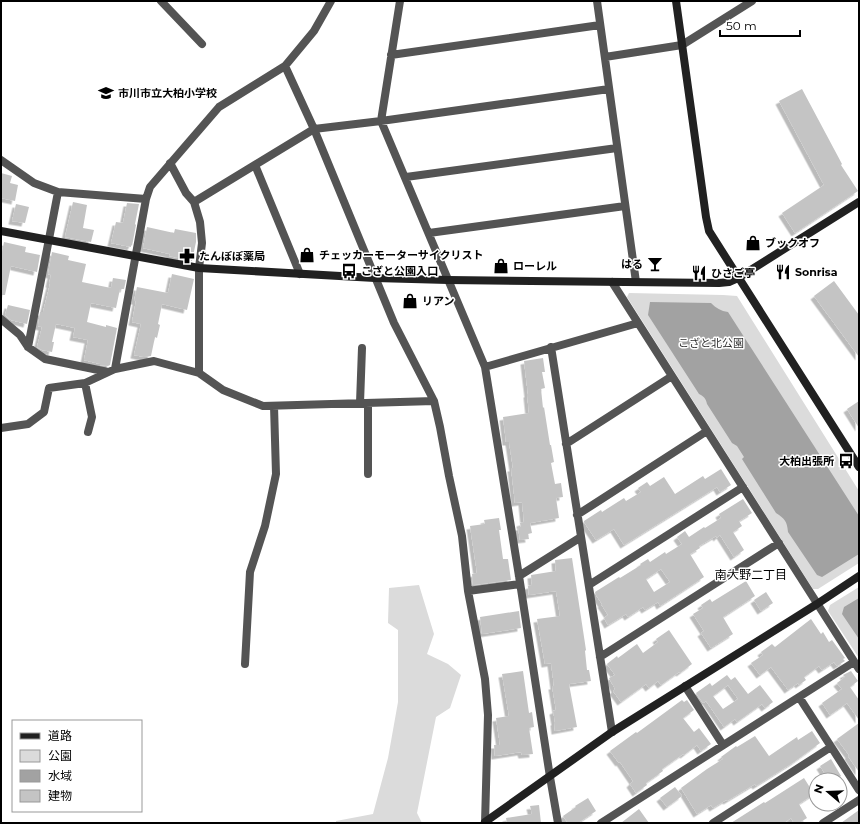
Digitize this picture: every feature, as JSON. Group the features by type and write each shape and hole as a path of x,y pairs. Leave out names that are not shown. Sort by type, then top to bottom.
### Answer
{"street":[{"path":"161,1 202,44"},
{"path":"111,371 136,256 146,199 150,187 219,108 285,66 314,31 331,1"},
{"path":"400,1 382,121 485,367 558,823"},
{"path":"597,1 636,282"},
{"path":"676,1 709,231 859,467"},
{"path":"605,57 682,45 752,1"},
{"path":"391,55 600,25"},
{"path":"285,66 314,129 394,323 434,401 462,536 468,591 485,679 488,715 485,823"},
{"path":"194,202 314,129 382,121 609,89"},
{"path":"406,177 617,148"},
{"path":"1,160 34,183 58,192 146,199"},
{"path":"170,163 186,193 194,202 200,222 202,243 199,268 199,373"},
{"path":"255,165 300,274"},
{"path":"28,347 58,192"},
{"path":"1,231 199,268 375,278 719,283 729,282 738,278 859,202"},
{"path":"429,233 625,206"},
{"path":"612,282 859,670"},
{"path":"1,319 20,335 28,347 45,358 111,371"},
{"path":"485,367 638,323"},
{"path":"551,347 612,732"},
{"path":"362,348 368,474"},
{"path":"1,428 28,424 44,412 49,388 85,383 111,371 154,361 199,373 223,390 263,406 434,401"},
{"path":"566,444 672,376"},
{"path":"85,383 92,417 88,432"},
{"path":"245,664 250,572 265,526 276,474 274,406"},
{"path":"578,515 707,431"},
{"path":"589,585 742,487"},
{"path":"468,591 520,580 581,537"},
{"path":"600,657 779,543"},
{"path":"485,823 612,732 817,604 859,576"},
{"path":"601,823 854,662"},
{"path":"685,686 723,745"},
{"path":"799,697 859,790"},
{"path":"713,823 831,747"},
{"path":"823,823 859,800"}],"green space":[{"name":"こざと北公園","path":"629,293 737,296 859,491 859,563 818,589 813,589 627,297"},
{"path":"419,585 434,634 427,654 448,664 461,675 450,708 436,717 417,813 422,823 336,823 336,821 373,814 388,758 398,702 398,630 388,623 389,588"},
{"path":"859,587 859,658 828,611 830,605"}],"water":[{"name":"こざと北公園","path":"650,302 711,303 719,309 728,312 859,516 859,554 822,577 817,575 788,532 785,521 776,513 742,459 744,457 737,446 732,443 705,399 699,394 648,315"},
{"path":"859,598 859,639 842,614 844,607"}],"building":[{"path":"802,89 842,164 841,165 858,191 795,233 782,213 824,185 779,101"},
{"path":"1,173 12,176 10,183 18,185 15,201 1,198"},
{"path":"73,202 87,205 83,228 94,230 91,242 65,237"},
{"path":"127,203 139,204 131,247 111,243 116,222 123,223"},
{"path":"16,204 29,207 25,223 12,221"},
{"path":"147,227 174,233 175,229 196,233 196,242 192,261 143,248"},
{"path":"4,242 26,247 25,252 40,255 37,272 11,266 5,295 1,295 1,257"},
{"path":"52,252 69,256 68,260 86,264 82,282 111,288 113,278 126,280 124,289 120,289 116,308 91,303 87,322 117,328 110,365 100,365 84,360 88,340 73,337 75,328 56,324 52,342 54,342 52,352 42,350 37,347 42,327 38,326 40,312 43,312 50,284 51,275 48,274"},
{"path":"172,274 194,279 187,310 162,304 158,324 160,325 157,338 155,337 151,356 144,357 134,355 141,324 132,322 137,287 168,293"},
{"path":"834,281 859,315 859,357 814,296"},
{"path":"8,305 30,310 27,324 11,320 5,315"},
{"path":"543,358 545,372 542,372 545,388 541,389 543,408 544,407 554,462 551,463 555,484 561,483 563,497 556,498 559,518 530,523 532,533 528,534 529,539 520,540 518,527 521,527 520,523 524,522 522,502 515,503 511,468 513,468 509,442 506,442 503,417 529,413 524,361"},
{"path":"859,401 859,428 847,409"},
{"path":"721,469 731,485 720,492 717,487 624,545 614,529 596,540 584,522 601,510 602,512 624,498 626,501 641,492 638,488 647,482 650,486 664,477 675,494 703,476 705,479"},
{"path":"743,499 752,513 739,521 742,526 733,532 744,550 734,557 720,535 717,538 716,536 699,546 700,548 690,554 704,577 660,606 658,602 645,610 643,607 628,617 626,614 608,625 604,618 608,615 595,592 641,565 640,564 648,559 650,562 665,552 666,554 682,544 677,537 685,531 689,537 721,518 719,514","holes":["661,569 670,582 654,592 646,579"]},
{"path":"499,518 503,559 508,559 511,580 473,585 472,574 477,573 470,526 485,524 484,520"},
{"path":"572,558 586,650 587,670 589,670 591,681 569,684 577,727 555,731 553,711 556,710 552,686 554,686 551,663 545,664 537,619 560,616 556,591 529,595 528,586 532,585 531,575 556,571 555,560"},
{"path":"746,581 755,596 723,617 733,634 711,648 701,633 704,631 693,614 703,608 701,605 710,599 712,602"},
{"path":"766,592 773,603 761,611 754,600"},
{"path":"519,611 521,628 482,634 480,617"},
{"path":"811,619 821,634 823,632 829,642 832,640 845,658 843,659 845,661 837,666 834,662 822,670 819,666 804,677 806,680 799,685 798,683 788,690 771,667 760,675 751,663 763,655 761,652 772,644 775,647"},
{"path":"669,630 692,664 661,685 658,681 649,688 646,684 621,702 613,691 615,689 609,678 615,675 607,664 637,644 643,653 658,642 656,639"},
{"path":"523,671 529,713 532,712 534,727 529,728 533,754 522,755 521,752 495,756 494,745 500,745 496,718 509,716 502,674"},
{"path":"851,671 858,681 850,687 859,700 859,720 847,703 830,715 822,703 842,689 837,683 845,677 843,675"},
{"path":"727,675 731,680 735,677 748,694 760,685 773,702 765,708 762,704 737,722 735,719 724,727 706,701 703,703 696,693 710,683 712,686","holes":["728,685 738,699 723,709 713,696"]},
{"path":"682,700 684,702 687,700 694,710 683,718 694,732 699,728 711,744 701,751 697,745 684,755 683,754 662,769 663,771 646,783 647,785 636,793 630,784 633,781 620,762 619,763 610,751"},
{"path":"859,723 859,772 837,739"},
{"path":"812,731 820,743 794,762 756,786 755,784 713,808 711,805 697,814 681,788 723,759 721,757 736,746 737,747 755,736 769,756 797,737 798,740"},
{"path":"831,759 839,772 824,772 820,766"},
{"path":"804,778 808,784 808,798 799,804 807,818 799,823 794,823 791,818 784,823 731,823 764,802 765,803"},
{"path":"675,787 682,796 667,807 660,798"},
{"path":"588,798 596,811 578,823 568,823 563,816"},
{"path":"539,805 541,823 507,823 506,818 532,814 530,806"},
{"path":"639,809 649,823 621,823"},
{"path":"859,810 859,823 841,823"}],"place":[{"name":"市川市立大柏小学校","path":"106,93"},
{"name":"ブックオフ","path":"753,243"},
{"name":"チェッカーモーターサイクリスト","path":"307,255"},
{"name":"たんぽぽ薬局","path":"187,256"},
{"name":"はる","path":"655,264"},
{"name":"ローレル","path":"501,266"},
{"name":"こざと公園入口","path":"349,271"},
{"name":"Sonrisa","path":"783,272"},
{"name":"ひさご亭","path":"699,273"},
{"name":"リアン","path":"410,301"},
{"name":"大柏出張所","path":"846,461"}],"district":[{"name":"南大野二丁目","path":"751,574"}]}
